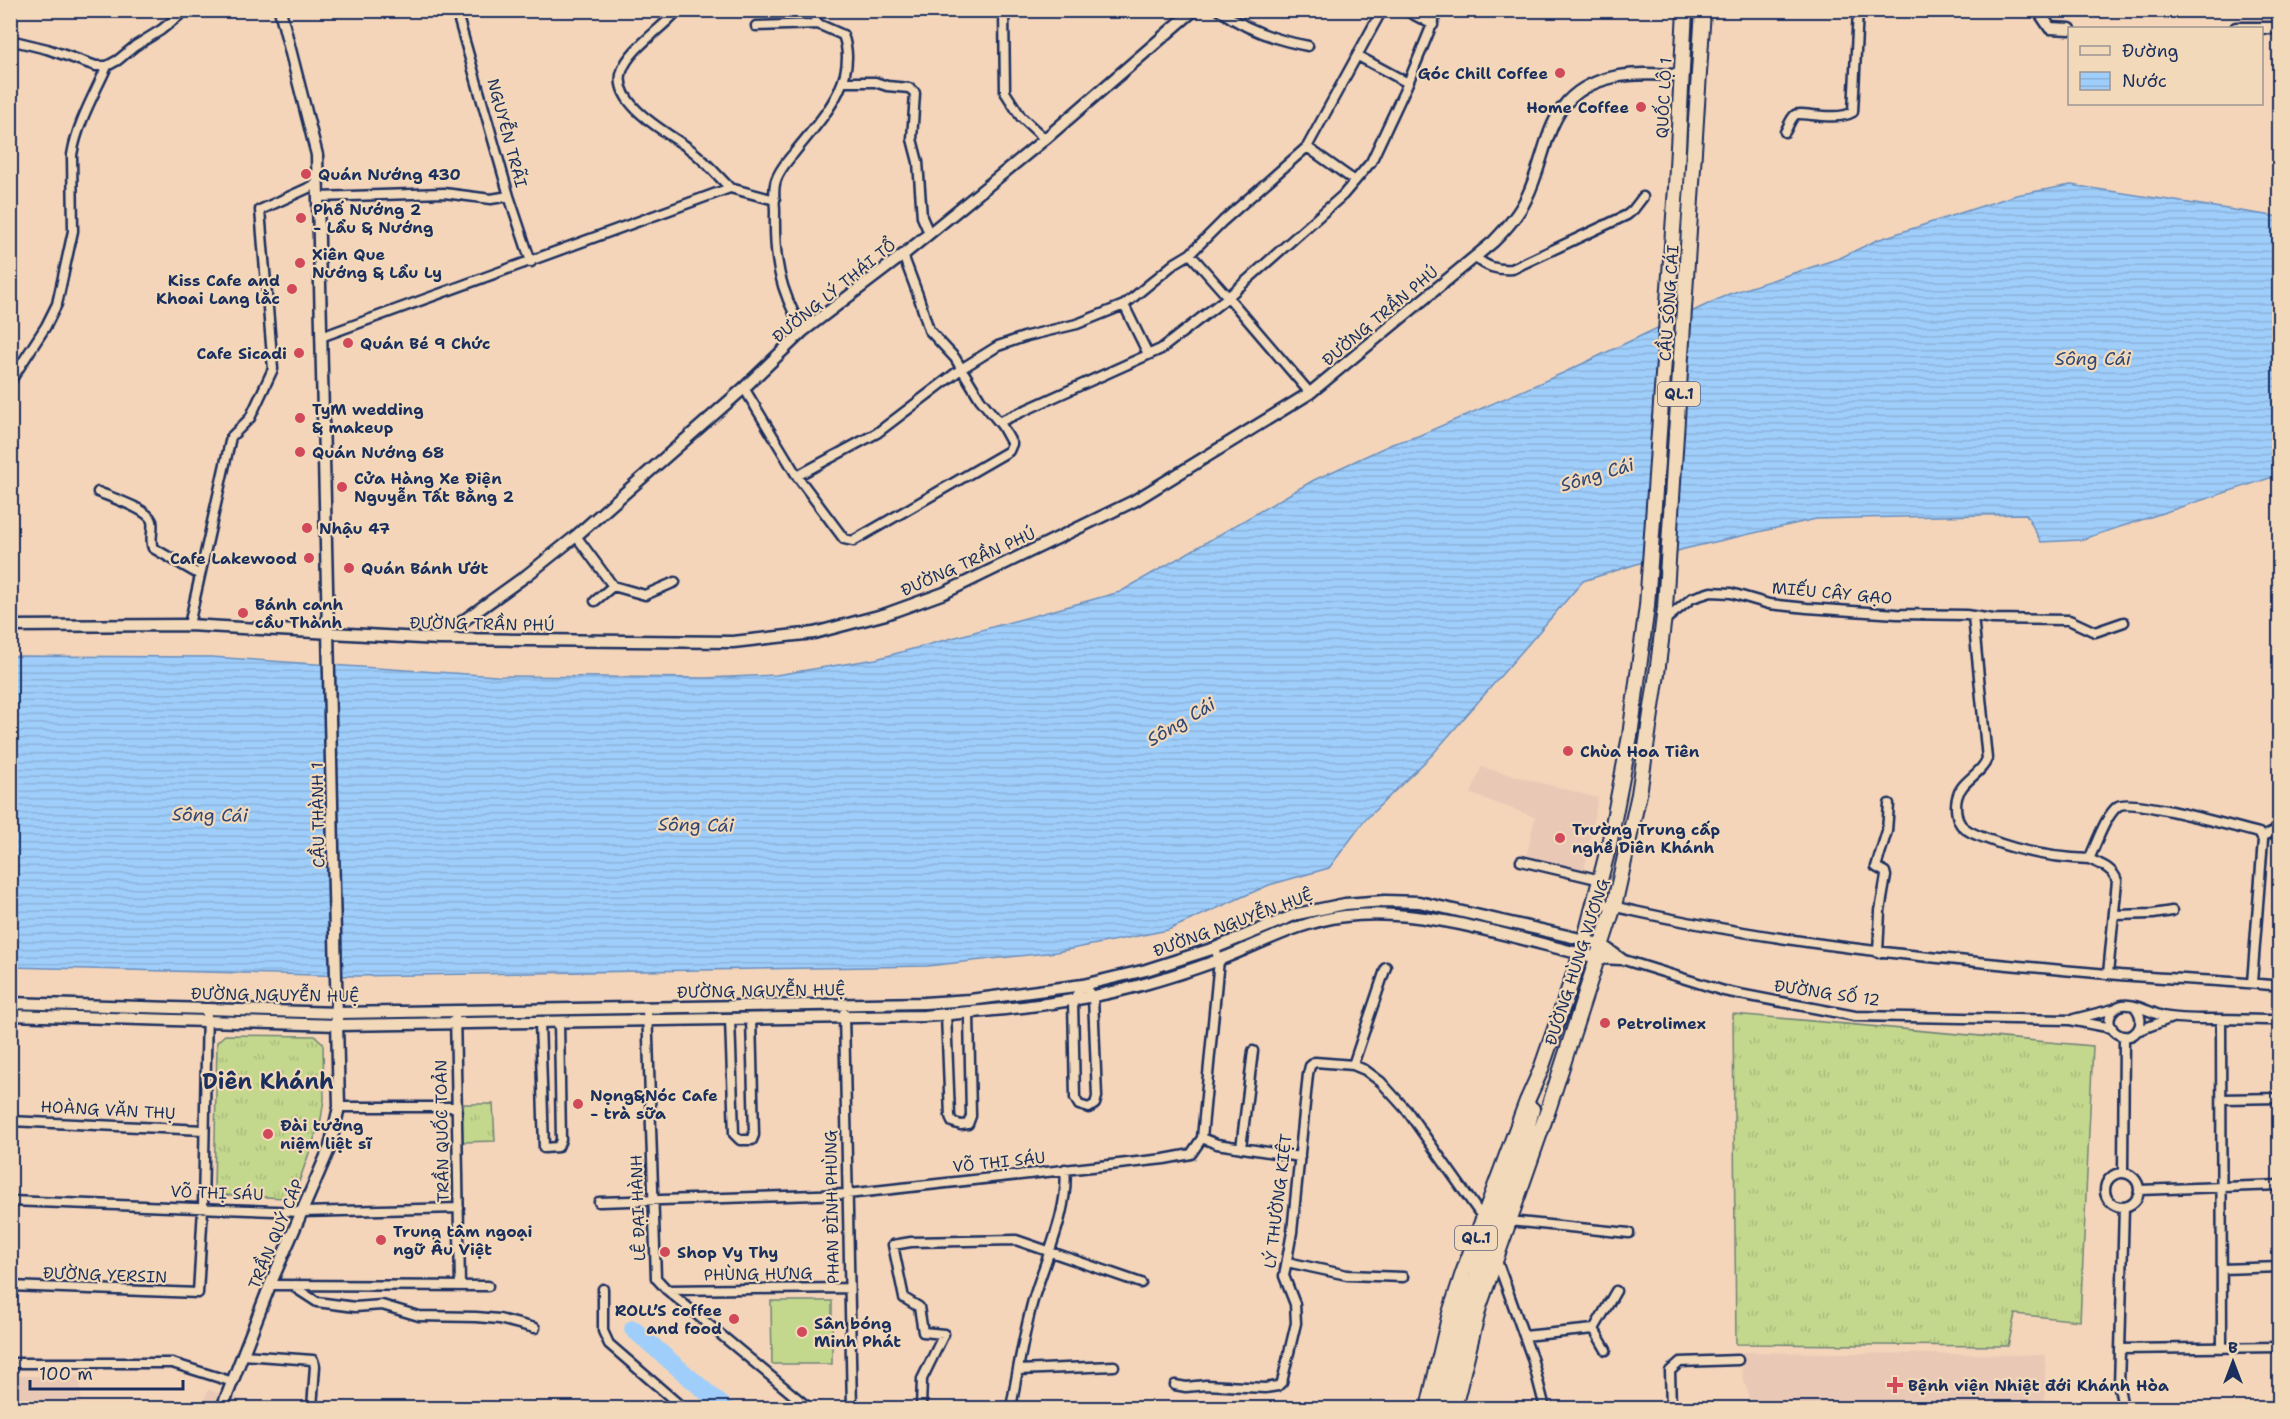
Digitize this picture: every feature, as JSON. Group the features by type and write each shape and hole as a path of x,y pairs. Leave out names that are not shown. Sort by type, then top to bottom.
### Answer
{"highway":[{"name":"QUỐC LỘ 1","path":"1676,187 1685,10"},
{"name":"QUỐC LỘ 1","path":"1694,180 1703,10"},
{"name":"CẦU SÔNG CÁI","path":"1664,614 1694,180"},
{"name":"CẦU SÔNG CÁI","path":"1647,606 1676,187"},
{"name":"ĐƯỜNG HÙNG VƯƠNG","path":"1540,1072 1583,947 1601,880 1630,736 1647,606"},
{"name":"ĐƯỜNG HÙNG VƯƠNG","path":"1557,1077 1614,906 1639,794 1664,614"},
{"name":"QL.1","path":"1441,1408 1469,1297 1525,1137 1540,1072"},
{"name":"QL.1","path":"1428,1408 1450,1313 1483,1218 1540,1072"},
{"name":"QL.1","path":"1525,1137 1557,1077"},
{"name":"QL.1","path":"1454,1408 1479,1307 1548,1110 1557,1077"}],"street":[{"path":"10,40 47,49 96,66 107,66 118,60 135,45 161,30 186,10"},
{"name":"CẦU THÀNH 1","path":"280,10 317,155 338,996"},
{"name":"NGUYỄN TRÃI","path":"456,10 509,196 531,262"},
{"path":"678,10 627,61 621,72 622,88 639,112 710,166 730,188 775,200"},
{"path":"811,10 818,24"},
{"path":"1004,10 1005,92 1022,117 1045,139"},
{"name":"ĐƯỜNG LÝ THÁI TỔ","path":"438,639 527,575 576,536 744,388 803,331 903,255 1045,139 1194,10"},
{"path":"1219,10 1255,32 1308,45"},
{"path":"797,476 877,433 961,369 1010,341 1071,326 1124,305 1175,263 1190,254 1223,221 1307,147 1382,10"},
{"path":"1405,10 1433,25"},
{"path":"999,422 1170,344 1228,297 1355,181 1371,162 1408,83 1438,10"},
{"path":"1785,132 1794,116 1801,112 1818,117 1845,116 1853,112 1858,10"},
{"path":"2038,10 2050,28 2068,30"},
{"path":"756,26 818,24 842,33 844,38 846,68 835,100 778,176 775,184 774,248 789,303 803,331"},
{"path":"2263,28 2280,28"},
{"path":"1358,56 1408,83"},
{"path":"10,382 46,326 57,304 73,231 73,145 107,66"},
{"name":"ĐƯỜNG TRẦN PHÚ","path":"10,626 189,625 438,639 733,642 813,633 886,614 950,590 1129,504 1310,393 1500,235 1520,209 1531,186 1548,132 1563,107 1578,92 1599,81 1616,76 1682,75"},
{"path":"843,82 875,82 887,86 909,88 915,93 912,140 918,162 922,216 929,233"},
{"path":"1307,147 1355,181"},
{"path":"189,625 231,437 250,418 273,369 260,210 317,184"},
{"path":"321,337 730,188"},
{"path":"318,197 444,193 491,199 509,196"},
{"path":"1475,257 1494,269 1512,269 1627,215 1643,197"},
{"path":"1190,254 1310,393"},
{"path":"744,388 797,476 844,539 853,541 1009,451 1012,444 999,422 980,399 955,358 928,330 903,255"},
{"path":"1124,305 1148,354"},
{"path":"98,492 146,513 152,523 151,545 153,549 200,575"},
{"path":"576,536 613,586 645,595 675,582"},
{"path":"595,601 613,586"},
{"name":"MIẾU CÂY GẠO","path":"1664,614 1692,598 1712,592 1731,593 1769,604 1807,608 1973,616 1993,619 2069,620 2095,632 2124,622"},
{"path":"1973,616 1987,759 1983,767 1969,778 1959,792 1956,804 1958,820 1975,834 2019,850 2055,857 2089,859 2103,864 2116,877 2115,915 2108,974"},
{"path":"2089,859 2113,813 2122,804 2133,803 2259,833 2262,837 2252,983"},
{"path":"1878,953 1880,911 1886,876 1885,872 1876,867 1887,831 1889,804"},
{"path":"2262,837 2280,826"},
{"path":"1521,861 1601,880"},
{"name":"ĐƯỜNG NGUYỄN HUỆ","path":"10,1015 207,1021 338,1019 455,1011 970,1000 1083,985 1146,970 1215,948 1297,914 1322,907 1385,901 1419,902 1600,951 1621,959"},
{"path":"1595,902 1778,938 1878,953 2108,974 2280,986"},
{"path":"2115,915 2172,911"},
{"name":"ĐƯỜNG NGUYỄN HUỆ","path":"10,1003 207,1009 338,1019 455,1023 946,1014 1093,997 1148,983 1219,960 1310,923 1347,915 1417,916 1583,947"},
{"path":"1215,948 1219,960 1202,1138 1209,1143 1300,1157"},
{"name":"ĐƯỜNG SỐ 12","path":"1621,959 1724,991 1855,1016 2070,1020 2112,1028"},
{"path":"1386,967 1353,1065 1382,1082 1399,1101 1483,1218"},
{"path":"1083,985 1093,997 1097,1097 1095,1104 1089,1108 1079,1105 1075,1098 1073,1000 1083,985"},
{"name":"TRẦN QUÝ CÁP","path":"222,1408 270,1285 330,1147 339,1107 338,996"},
{"name":"PHAN ĐÌNH PHÙNG","path":"843,1004 852,1408"},
{"path":"2124,1036 2112,1028 2110,1015 2114,1009 2127,1004 2172,1018 2280,1020"},
{"path":"2134,1006 2141,1018 2137,1031"},
{"name":"LÊ ĐẠI HÀNH","path":"647,1008 656,1278 667,1290 809,1408"},
{"path":"203,1208 207,1009"},
{"name":"ĐƯỜNG SỐ 12","path":"2070,1020 2114,1009"},
{"name":"TRẦN QUỐC TOẢN","path":"455,1011 460,1286"},
{"path":"946,1014 950,1116 952,1122 961,1125 968,1124 971,1116 969,1013"},
{"path":"730,1019 734,1134 740,1140 752,1140 754,1135 751,1018"},
{"path":"2124,1036 2172,1018"},
{"path":"2222,1019 2222,1348"},
{"path":"540,1021 544,1148 558,1148 561,1140 559,1021"},
{"path":"2122,1172 2124,1036"},
{"path":"1241,1149 1253,1052"},
{"name":"LÝ THƯỜNG KIỆT","path":"1175,1385 1265,1388 1280,1384 1296,1316 1294,1299 1284,1278 1308,1074 1310,1066 1318,1061 1353,1065"},
{"path":"2222,1099 2280,1098"},
{"path":"339,1107 457,1107"},
{"name":"HOÀNG VĂN THỤ","path":"10,1121 204,1130"},
{"name":"VÕ THỊ SÁU","path":"598,1202 847,1194 1164,1159 1191,1154 1202,1138"},
{"path":"1011,1408 1032,1304 1067,1186 1065,1170"},
{"path":"2122,1172 2133,1176 2139,1185 2139,1191 2135,1202 2124,1207 2108,1202 2104,1191 2107,1180 2122,1172"},
{"path":"2139,1191 2280,1185"},
{"name":"VÕ THỊ SÁU","path":"10,1201 302,1212 459,1208"},
{"path":"2123,1408 2119,1387 2124,1207"},
{"name":"ĐƯỜNG YERSIN","path":"10,1286 198,1293 203,1208"},
{"path":"1509,1221 1629,1233"},
{"path":"921,1408 922,1379 944,1334 923,1332 919,1307 904,1299 893,1245 911,1242 1016,1240 1141,1283"},
{"path":"1496,1258 1524,1336 1545,1408"},
{"path":"1287,1262 1347,1275 1403,1277"},
{"path":"2222,1269 2280,1267"},
{"path":"270,1285 488,1286"},
{"path":"296,1285 304,1295 317,1302 355,1307 382,1305 419,1316 476,1317 535,1328"},
{"name":"PHÙNG HƯNG","path":"667,1290 849,1288"},
{"path":"603,1289 603,1331 609,1344 683,1408"},
{"path":"1594,1329 1616,1291"},
{"path":"1524,1336 1594,1329"},
{"path":"1594,1329 1606,1350"},
{"path":"2120,1349 2280,1347"},
{"path":"243,1355 313,1360 315,1366 312,1408"},
{"path":"1671,1408 1670,1371 1680,1362 1738,1360"},
{"path":"10,1363 172,1363 233,1382"},
{"path":"1018,1370 1114,1366"}],"shaded area":[{"name":"Trường Trung cấp nghề Diên Khánh","path":"1481,767 1598,798 1584,871 1526,858 1535,817 1471,794"},
{"name":"Bệnh viện Nhiệt đới Khánh Hòa","path":"1740,1352 2046,1355 2044,1408 1748,1408 1748,1392 1743,1379"},
{"path":"11,1376 81,1376 81,1408 11,1408"},
{"path":"208,1390 275,1408 201,1408"}],"green space":[{"path":"1733,1014 2093,1046 2080,1321 2015,1314 2008,1346 1736,1344"},
{"path":"225,1035 315,1036 323,1043 324,1099 321,1119 295,1193 288,1198 221,1195 214,1188 217,1042"},
{"path":"461,1104 493,1104 495,1141 462,1142"},
{"name":"Sân bóng Minh Phát","path":"771,1301 832,1301 832,1364 772,1364"}],"water":[{"name":"Sông Cái","path":"2071,185 2279,217 2279,475 2080,540 2041,542 2026,514 1816,519 1684,549 1583,581 1432,755 1365,820 1329,868 1269,885 1168,930 1056,952 927,966 355,976 11,967 11,656 211,657 497,676 706,678 776,675 876,659 1120,592 1314,480 1392,444 1418,436 1563,373 1729,294 1840,258 1877,240 2016,195"}],"waterway":[{"path":"633,1329 725,1408"}],"place":[{"name":"Góc Chill Coffee","path":"1560,73"},
{"name":"Home Coffee","path":"1641,107"},
{"name":"Quán Nướng 430","path":"306,174"},
{"name":"Phố Nướng 2 - Lẩu & Nướng","path":"301,218"},
{"name":"Xiên Que Nướng & Lẩu Ly","path":"300,263"},
{"name":"Kiss Cafe and Khoai Lang lằc","path":"292,289"},
{"name":"Quán Bé 9 Chức","path":"348,343"},
{"name":"Cafe Sicadi","path":"299,353"},
{"name":"TyM wedding & makeup","path":"300,418"},
{"name":"Quán Nướng 68","path":"300,452"},
{"name":"Cửa Hàng Xe Điện Nguyễn Tất Bằng 2","path":"342,487"},
{"name":"Nhậu 47","path":"307,528"},
{"name":"Cafe Lakewood","path":"309,558"},
{"name":"Quán Bánh Ướt","path":"349,568"},
{"name":"Bánh canh cầu Thành","path":"243,613"},
{"name":"Chùa Hoa Tiên","path":"1568,751"},
{"name":"Trường Trung cấp nghề Diên Khánh","path":"1560,838"},
{"name":"Petrolimex","path":"1605,1023"},
{"name":"Nọng&Nóc Cafe - trà sữa","path":"578,1104"},
{"name":"Đài tưởng niệm liệt sĩ","path":"268,1134"},
{"name":"Trung tâm ngoại ngữ Âu Việt","path":"381,1240"},
{"name":"Shop Vy Thy","path":"665,1252"},
{"name":"ROLL’S coffee and food","path":"734,1319"},
{"name":"Sân bóng Minh Phát","path":"802,1332"},
{"name":"Bệnh viện Nhiệt đới Khánh Hòa","path":"1895,1385"}],"district":[{"name":"Diên Khánh","path":"268,1081"}]}
